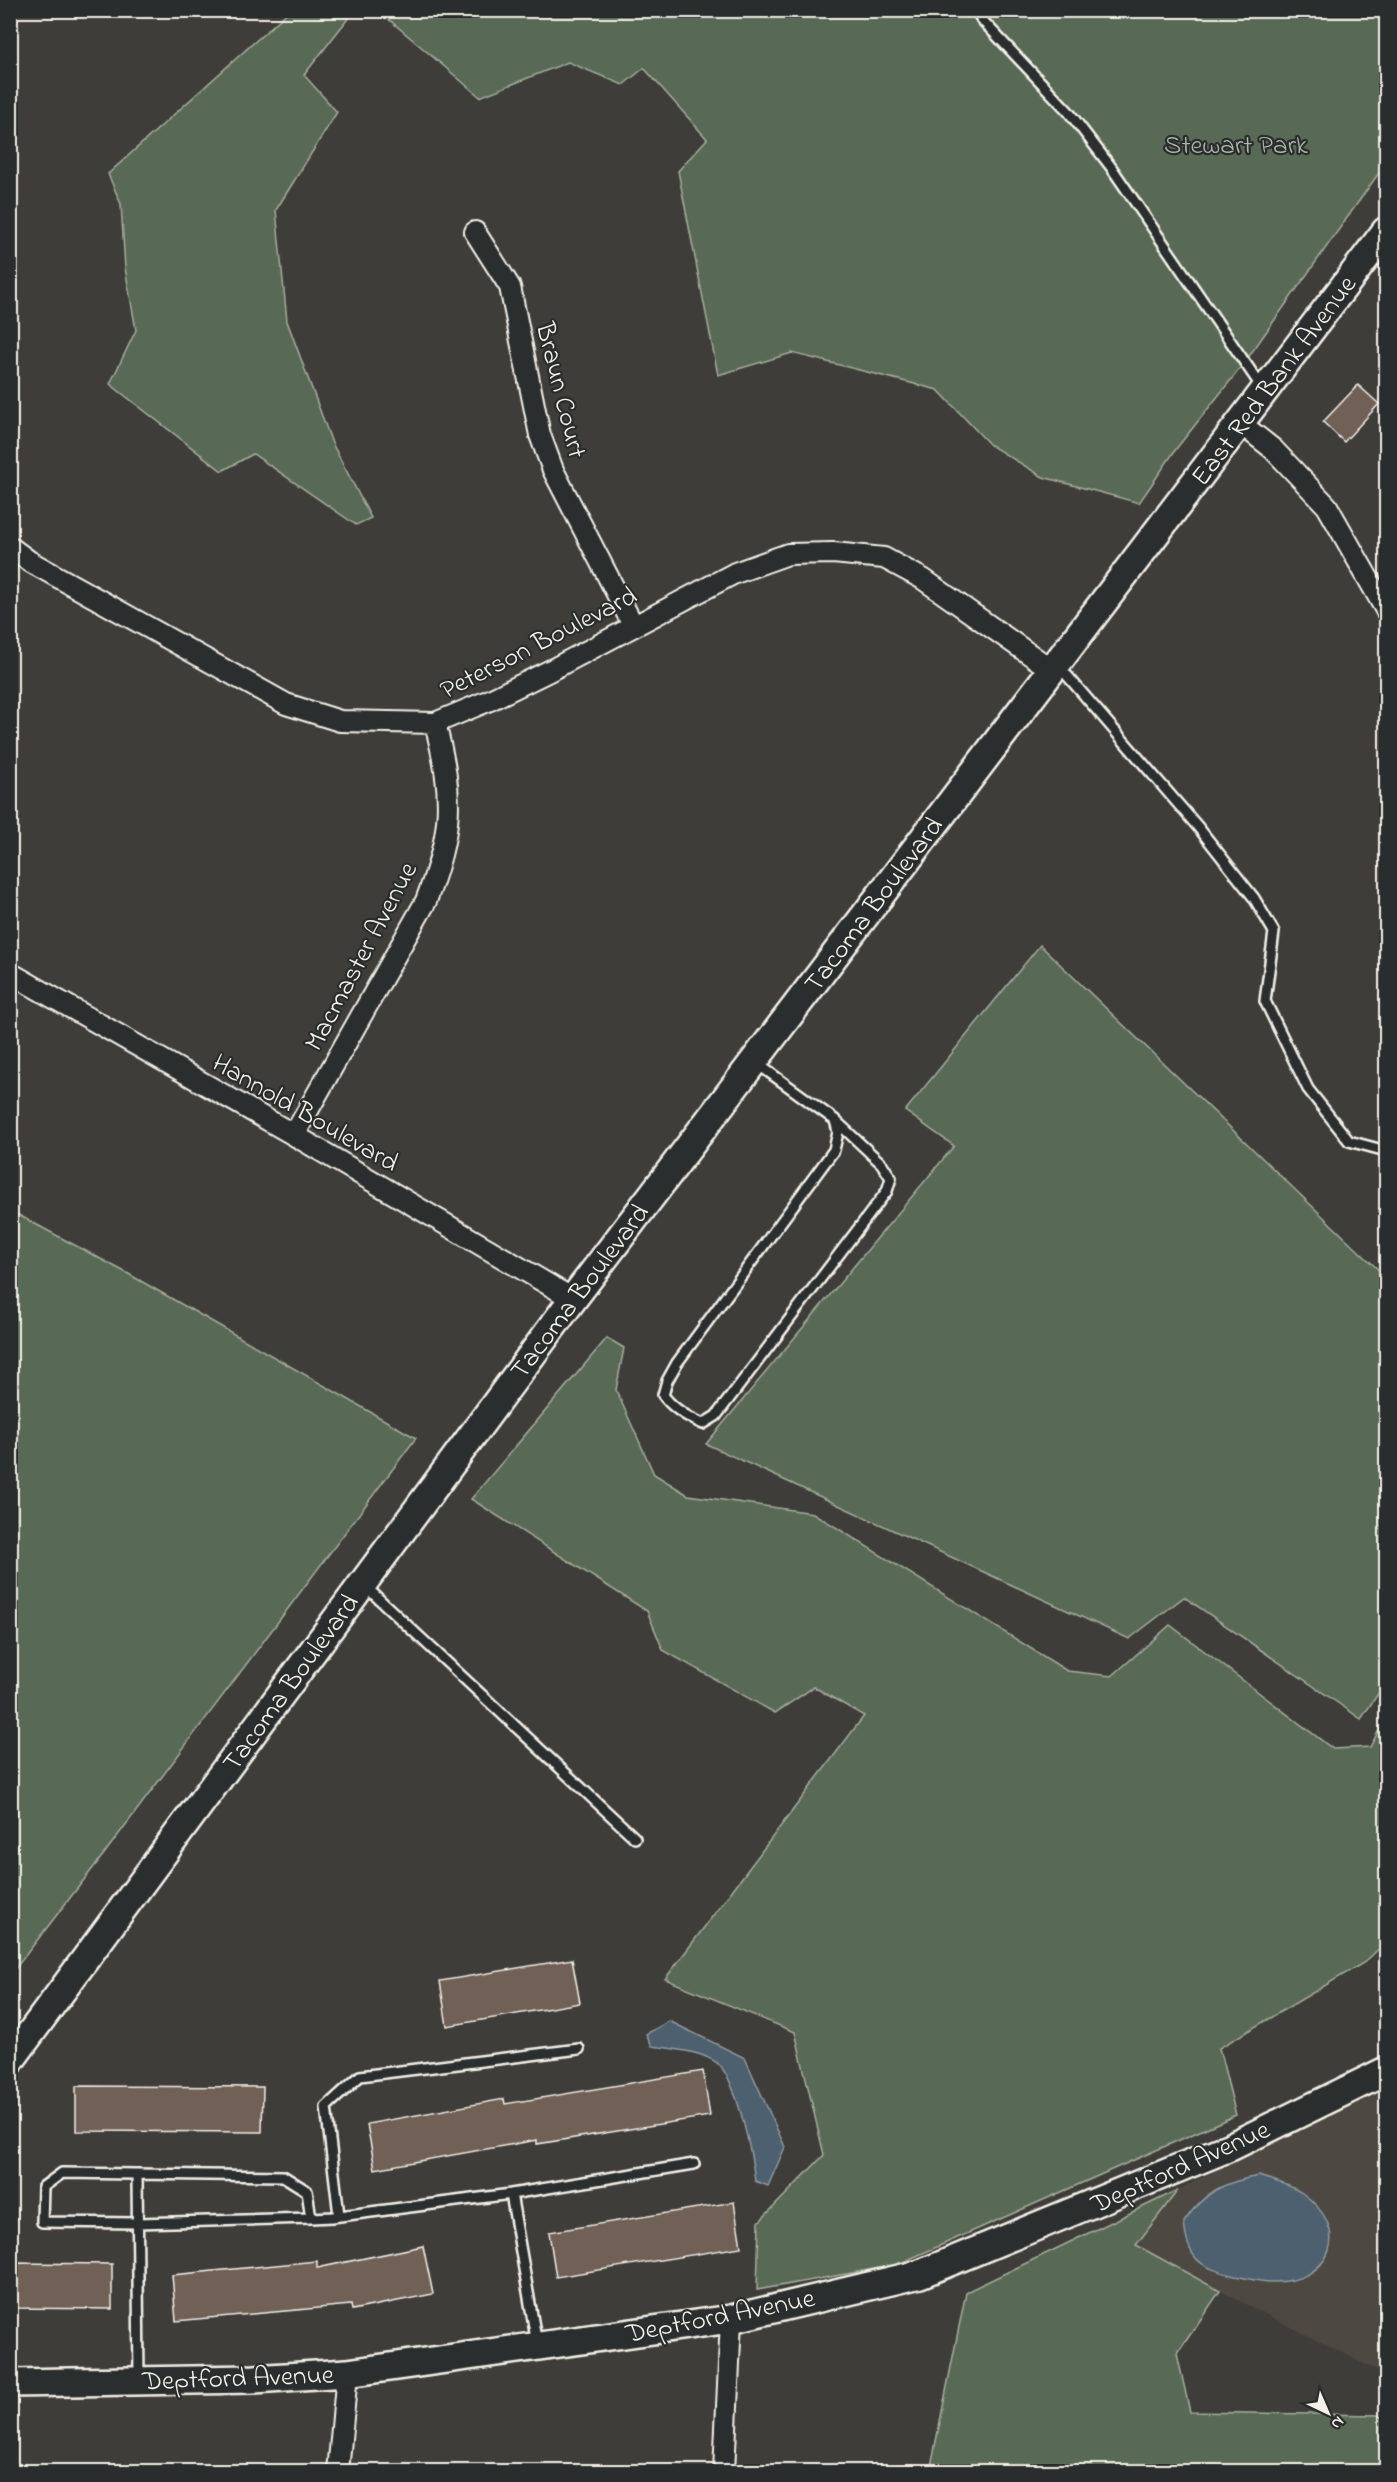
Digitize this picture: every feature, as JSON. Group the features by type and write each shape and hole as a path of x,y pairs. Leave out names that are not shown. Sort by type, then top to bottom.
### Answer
{"street":[{"name":"East Red Bank Avenue","path":"1159,530 1386,231"},
{"name":"Braun Court","path":"475,232 510,287 540,435 553,470 633,625"},
{"path":"1240,423 1273,450 1327,506 1386,610"},
{"name":"Tacoma Boulevard","path":"10,2061 573,1299 1159,530"},
{"name":"Peterson Boulevard","path":"10,547 29,561 286,704 340,721 435,723 541,675 735,573 788,554 833,553 884,558 923,579 1054,667"},
{"name":"Macmaster Avenue","path":"294,1135 426,901 440,863 448,825 449,794 435,723"},
{"name":"Hannold Boulevard","path":"10,973 294,1135 573,1299"},
{"name":"Deptford Avenue","path":"10,2383 254,2379 347,2373 730,2319 921,2274 1230,2147 1386,2071"},
{"path":"724,2472 730,2319"},
{"path":"338,2472 347,2373"}],"lane":[{"path":"976,10 982,20 1068,111 1111,167 1265,391"},
{"path":"1054,667 1198,827 1254,898 1274,932 1265,1001 1308,1089 1349,1141 1386,1151"},
{"path":"753,1061 835,1120 882,1164 891,1178 886,1191 716,1416 703,1424 689,1418 669,1403 663,1395 667,1381 677,1363 834,1150 838,1132 835,1120"},
{"path":"362,1583 635,1838"},
{"path":"339,2215 326,2107 360,2076 579,2049"},
{"path":"310,2218 307,2191 284,2176 62,2173 43,2187 42,2222 137,2223 310,2218 511,2194 694,2164"},
{"path":"137,2175 139,2380"},
{"path":"511,2194 537,2346"}],"shaded area":[{"path":"1386,2083 1386,2375 1220,2291 1136,2245 1178,2190"}],"green space":[{"path":"290,10 354,11 304,75 337,112 276,210 287,321 332,443 371,518 356,525 253,454 222,471 110,384 136,330 125,268 121,204 108,174"},
{"name":"Stewart Park","path":"379,11 1386,11 1386,163 1242,366 1176,449 1139,503 1043,477 990,445 938,390 792,353 718,375 678,171 707,139 644,68 623,85 568,62 480,97"},
{"path":"1040,945 1386,1277 1386,1682 1361,1719 1184,1597 1129,1639 706,1444 954,1146 905,1111"},
{"path":"11,1211 125,1272 416,1438 104,1854 11,1974"},
{"path":"607,1338 624,1348 616,1390 654,1474 688,1495 813,1513 1067,1671 1112,1676 1170,1625 1333,1749 1370,1747 1386,1717 1386,1942 1365,1962 1219,2048 1236,2115 896,2265 757,2290 759,2222 824,2155 795,2032 665,1979 864,1716 814,1687 775,1713 663,1650 647,1611 471,1499"},
{"path":"1178,2190 1136,2245 1220,2291 1177,2354 1190,2412 1378,2415 1386,2420 1386,2471 930,2471 966,2292"}],"water":[{"path":"669,2021 745,2058 785,2147 768,2186 755,2181 738,2105 721,2067 699,2054 652,2046 646,2034"},
{"path":"1259,2176 1302,2193 1318,2207 1327,2222 1331,2237 1329,2251 1321,2264 1309,2274 1293,2280 1258,2281 1213,2269 1204,2265 1192,2253 1188,2245 1184,2222 1191,2212 1207,2196 1225,2185"}],"building":[{"path":"1358,385 1379,404 1344,442 1323,422"},
{"path":"572,1959 580,2003 447,2026 440,1981"},
{"path":"703,2071 710,2116 537,2144 537,2140 375,2169 367,2124 504,2099 505,2104"},
{"path":"76,2086 263,2087 262,2132 76,2131"},
{"path":"734,2202 741,2247 556,2277 549,2232"},
{"path":"423,2246 433,2294 352,2310 351,2305 176,2321 172,2275 317,2261 317,2268"},
{"path":"10,2263 112,2264 112,2309 10,2308"}]}
